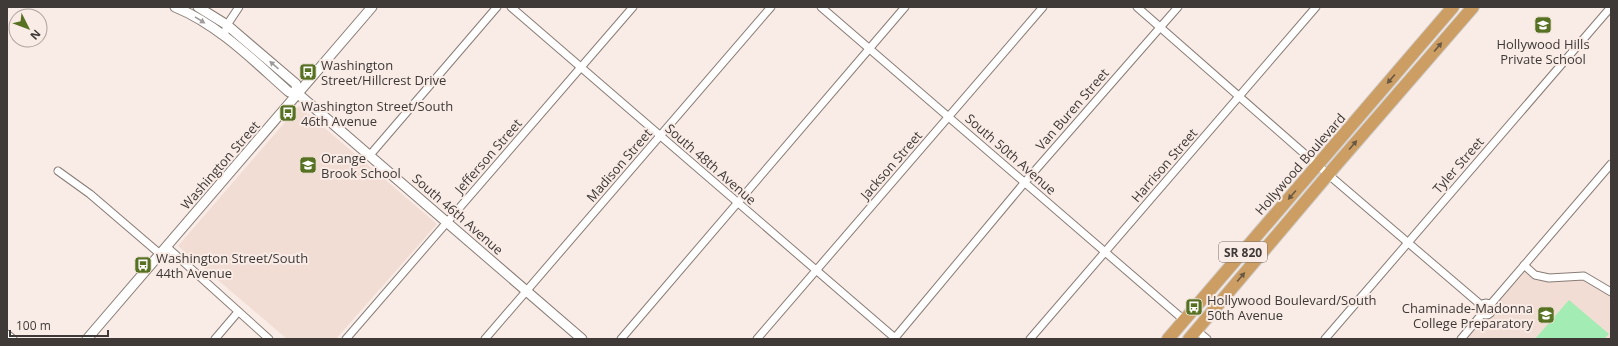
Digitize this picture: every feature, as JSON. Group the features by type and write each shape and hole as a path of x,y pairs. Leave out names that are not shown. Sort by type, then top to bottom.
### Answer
{"highway":[{"name":"Hollywood Boulevard","path":"1193,335 1453,7"},
{"name":"Hollywood Boulevard","path":"1168,339 1219,280 1323,170 1473,7"},
{"path":"1193,335 1195,321 1218,292 1219,280"},
{"path":"1180,339 1187,328 1184,320"}],"street":[{"name":"South 46th Avenue","path":"175,7 200,20 224,36 289,92 297,93 582,339"},
{"name":"South 46th Avenue","path":"198,7 227,25 296,84 297,93"},
{"path":"224,36 227,25 239,7"},
{"name":"Washington Street","path":"87,339 372,7"},
{"path":"370,155 497,7"},
{"name":"South 48th Avenue","path":"511,7 895,339"},
{"name":"Jefferson Street","path":"346,339 633,7"},
{"name":"Madison Street","path":"485,339 771,7"},
{"name":"South 50th Avenue","path":"821,7 1184,320"},
{"path":"621,339 905,7"},
{"name":"Jackson Street","path":"757,339 1043,7"},
{"path":"1137,7 1323,170 1408,241 1481,305"},
{"name":"Van Buren Street","path":"895,339 1025,182 1178,7"},
{"name":"Harrison Street","path":"1030,339 1316,7"},
{"name":"Tyler Street","path":"1325,339 1611,7"},
{"path":"1490,305 1611,164"},
{"path":"58,172 90,194 163,250 269,339"},
{"path":"1524,266 1535,275 1549,278 1584,276 1611,292"},
{"path":"1481,305 1485,303 1490,305"},
{"path":"1481,305 1480,310 1482,314"},
{"path":"1482,314 1487,315 1491,312 1492,309 1490,305"},
{"path":"215,339 238,312"},
{"path":"1461,339 1482,314"},
{"path":"7,334 13,339"},
{"path":"1193,335 1207,339"}],"shaded area":[{"name":"Orange Brook School","path":"299,106 437,224 336,339 287,339 178,246"},
{"name":"Chaminade-Madonna College Preparatory","path":"1524,265 1535,275 1584,276 1611,292 1611,339 1461,339"}],"green space":[{"path":"1569,300 1609,334 1604,339 1535,339"}],"place":[{"name":"Hollywood Hills Private School","path":"1543,25"},
{"name":"Washington Street/Hillcrest Drive","path":"308,72"},
{"name":"Washington Street/South 46th Avenue","path":"288,113"},
{"name":"Orange Brook School","path":"308,165"},
{"name":"Washington Street/South 44th Avenue","path":"143,265"},
{"name":"Hollywood Boulevard/South 50th Avenue","path":"1194,307"},
{"name":"Chaminade-Madonna College Preparatory","path":"1546,315"}]}
